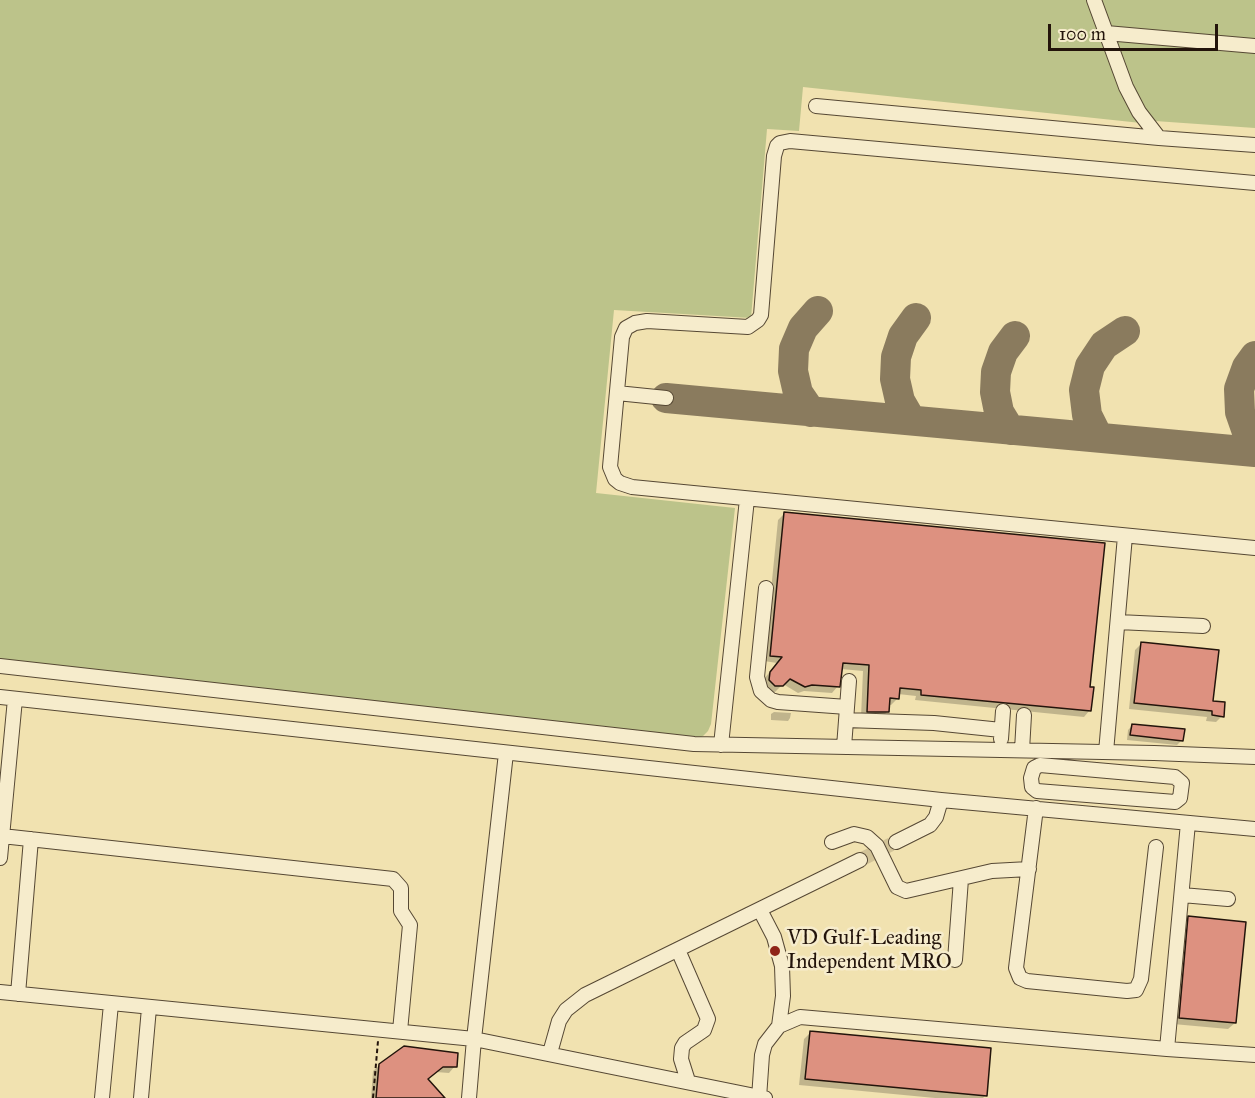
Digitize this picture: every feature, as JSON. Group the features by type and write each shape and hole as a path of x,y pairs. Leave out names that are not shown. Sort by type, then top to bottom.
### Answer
{"lane":[{"path":"1094,0 1133,100 1159,138"},
{"path":"1106,33 1255,46"},
{"path":"816,106 1255,146"},
{"path":"1255,183 785,141 774,151 761,309 758,320 748,327 647,321 630,325 622,337 610,467 615,479 632,487 1255,548"},
{"path":"616,393 666,398"},
{"path":"721,745 747,499"},
{"path":"1106,752 1125,536"},
{"path":"766,588 757,677 761,691 771,700 847,714 1001,730"},
{"path":"1118,622 1203,627"},
{"path":"0,666 671,742 1255,757"},
{"path":"844,747 849,681"},
{"path":"0,697 941,800 1255,829"},
{"path":"0,858 15,699"},
{"path":"1000,750 1003,711"},
{"path":"1022,750 1024,715"},
{"path":"932,748 934,723"},
{"path":"469,1098 506,753"},
{"path":"1167,1049 1182,895 1183,823 1179,801 1182,783 1175,777 1040,765 1034,768 1031,778 1032,787 1037,790 1179,801"},
{"path":"896,842 933,823 941,800"},
{"path":"1036,808 1016,968 1020,978 1027,981 1132,991 1139,987 1156,848"},
{"path":"832,842 854,834 867,837 877,846 895,882 902,890 911,891 1000,870 1029,869"},
{"path":"2,836 393,879 401,888 401,911 411,927 400,1031"},
{"path":"18,994 31,839"},
{"path":"550,1053 559,1021 574,1002 585,994 860,860"},
{"path":"955,960 961,879"},
{"path":"1182,895 1228,899"},
{"path":"760,910 774,937 782,966 783,996 779,1026"},
{"path":"678,950 708,1019 704,1030 685,1043 682,1048 681,1059 688,1081"},
{"path":"0,992 474,1039 765,1098"},
{"path":"102,1098 111,1004"},
{"path":"141,1098 149,1008"},
{"path":"759,1098 762,1054 765,1044 779,1026 800,1017 811,1016 1255,1055"}],"path":[{"path":"373,1098 379,1029"}],"green space":[{"path":"0,0 1088,0 1141,123 803,87 799,131 767,129 751,318 614,310 596,493 735,508 711,724 708,731 697,739 0,662"},
{"path":"1099,0 1255,0 1255,42 1113,29 1110,21 1107,21"},
{"path":"1116,38 1255,51 1255,128 1155,121 1143,109 1129,80"}],"building":[{"path":"784,512 1105,543 1090,687 1094,687 1091,711 921,695 921,690 900,688 899,699 890,698 889,712 867,712 869,665 843,663 840,687 812,685 805,687 790,679 783,686 775,686 769,680 770,672 782,657 770,656"},
{"path":"1141,642 1219,650 1213,701 1225,702 1224,717 1212,715 1212,711 1134,703"},
{"path":"1132,724 1185,729 1183,741 1130,735"},
{"path":"1188,916 1246,922 1236,1023 1179,1018"},
{"path":"810,1031 991,1048 987,1096 805,1079"},
{"path":"404,1046 458,1053 457,1067 443,1067 428,1079 445,1098 376,1098 379,1064"}],"taxiway":[{"path":"811,412 798,393 793,371 794,349 803,328 818,311"},
{"path":"911,420 900,401 895,379 896,357 903,336 916,318"},
{"path":"1098,437 1087,415 1084,390 1090,366 1104,345 1125,331"},
{"path":"1010,430 999,412 995,392 996,372 1003,352 1015,336"},
{"path":"1254,452 1240,412 1239,389 1247,367 1255,356"},
{"path":"666,398 1255,452"}],"tunnel":[{"path":"860,860 896,842"}],"place":[{"name":"VD Gulf-Leading Independent MRO","path":"775,951"}]}
